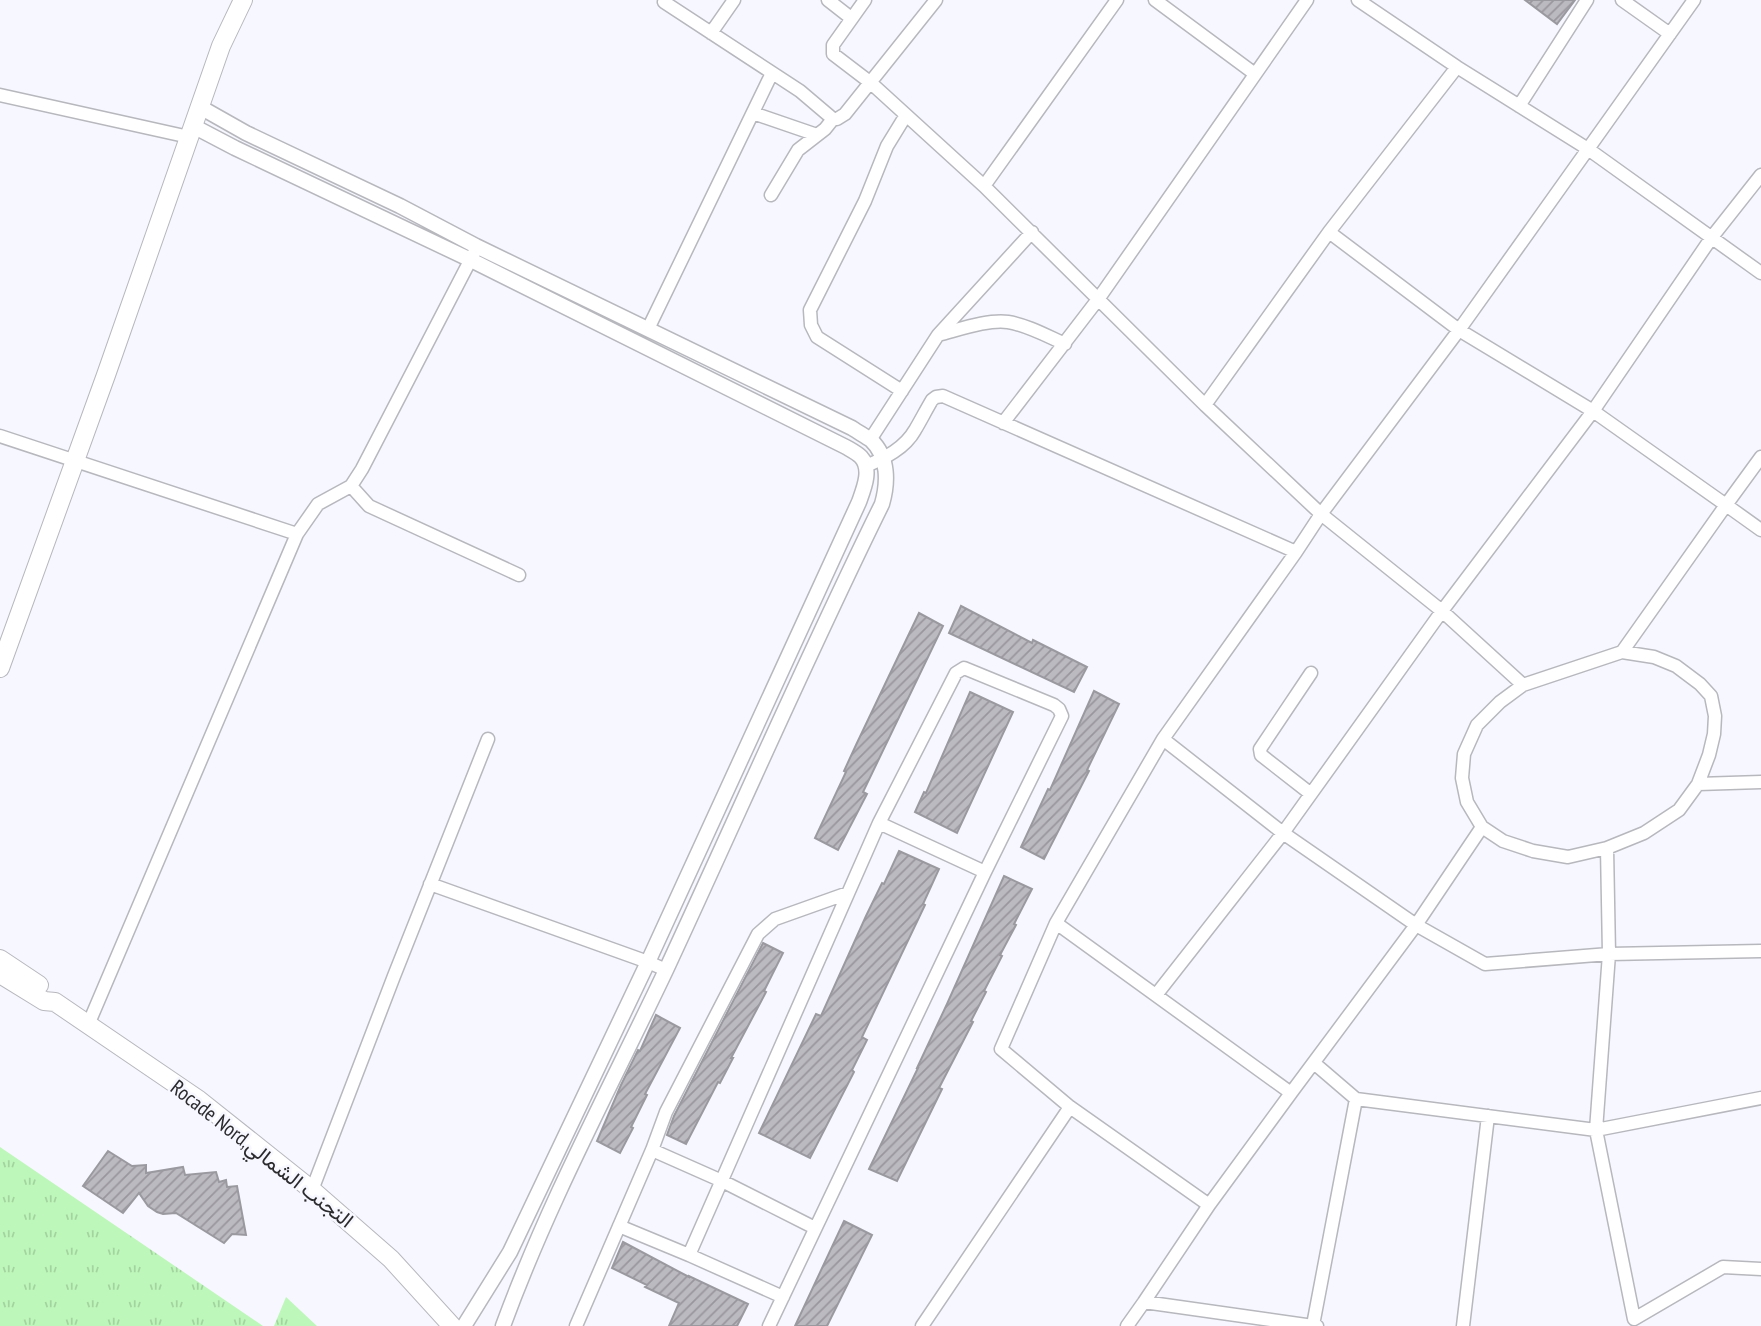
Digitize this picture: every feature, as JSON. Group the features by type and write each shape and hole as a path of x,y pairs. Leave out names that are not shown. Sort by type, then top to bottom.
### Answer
{"main road":[{"path":"0,668 221,46 243,0"},
{"name":"Rocade Nord,التجنب الشمالي","path":"0,959 51,993 55,1002"},
{"name":"Rocade Nord,التجنب الشمالي","path":"0,974 44,1001 55,1002 199,1100 312,1190 391,1259 452,1326"}],"street":[{"path":"711,33 734,0"},
{"path":"828,0 852,18"},
{"path":"865,0 833,45 833,54 871,83 984,186 1205,405 1321,514 1442,611 1523,685"},
{"path":"771,195 799,150 833,119 845,114 936,0"},
{"path":"984,186 1117,0"},
{"path":"1155,0 1255,74"},
{"path":"1003,423 1065,344 1307,0"},
{"path":"1358,0 1457,67 1588,149 1761,273"},
{"path":"1519,106 1587,0"},
{"path":"1209,1205 1070,1107 1001,1049 1056,923 1163,739 1321,514 1459,330 1694,0"},
{"path":"1629,1 1670,34"},
{"path":"664,2 800,91 833,119"},
{"path":"1205,405 1329,232 1457,67"},
{"path":"631,340 644,327 772,73"},
{"path":"0,95 191,131 235,148 644,327 852,428 879,449 887,477 882,504 831,608 666,970 523,1269 503,1326"},
{"path":"200,107 246,133 400,206 474,253 631,340 846,447 860,457 866,466 866,482 859,502 648,962 510,1252 464,1326"},
{"path":"753,113 817,135"},
{"path":"902,391 817,337 811,325 810,310 865,201 887,146 906,115"},
{"path":"1156,995 1283,833 1442,611 1593,411 1712,237 1761,174"},
{"path":"870,440 938,335 1032,232"},
{"path":"1329,232 1459,330 1593,411 1761,530"},
{"path":"88,1025 298,534 318,504 351,486 362,469 474,253"},
{"path":"938,335 974,325 1007,321 1065,344"},
{"path":"866,466 900,448 914,432 936,397 943,396 1296,552"},
{"path":"0,436 298,534"},
{"path":"1622,652 1761,457"},
{"path":"351,486 369,506 519,575"},
{"path":"1622,652 1654,657 1676,666 1711,696 1715,716 1709,755 1698,783 1679,810 1644,833 1607,848 1568,857 1533,852 1503,841 1482,827 1467,802 1462,778 1464,754 1478,725 1500,702 1523,685 1622,652"},
{"path":"689,1255 879,823 956,673 964,668 1054,705 1062,716 769,1326"},
{"path":"1311,673 1261,749 1262,755 1311,794"},
{"path":"767,703 784,710"},
{"path":"312,1190 488,738"},
{"path":"1163,739 1283,833 1416,925 1485,964 1609,954 1761,951"},
{"path":"1698,783 1761,782"},
{"path":"879,823 985,872"},
{"path":"1126,1326 1209,1205 1416,925 1482,827"},
{"path":"1607,848 1609,954 1597,1130 1629,1322 1723,1267 1761,1269"},
{"path":"430,884 666,970"},
{"path":"576,1326 666,1112 758,934 775,919 848,893"},
{"path":"1056,923 1291,1093"},
{"path":"1314,1063 1356,1099 1597,1130 1761,1098"},
{"path":"1144,1302 1315,1326 1356,1099"},
{"path":"922,1326 1070,1107"},
{"path":"1463,1326 1488,1116"},
{"path":"652,1150 722,1181 815,1228"},
{"path":"619,1226 783,1297"}],"green space":[{"path":"0,1147 263,1326 0,1326"},
{"path":"286,1297 317,1326 274,1326"}],"building":[{"path":"1525,0 1575,0 1557,24"},
{"path":"961,606 1032,643 1033,640 1087,667 1074,692 949,633"},
{"path":"919,613 943,626 863,792 867,794 838,850 815,838"},
{"path":"1094,691 1119,704 1087,770 1089,771 1044,859 1021,847 1048,789 1050,790"},
{"path":"970,692 1013,712 957,833 915,812"},
{"path":"899,851 939,869 923,904 925,905 862,1037 867,1040 852,1070 854,1072 810,1158 759,1133 816,1014 821,1016"},
{"path":"1004,876 1032,889 984,991 986,992 971,1021 973,1022 939,1088 942,1089 897,1181 869,1169 918,1068"},
{"path":"763,943 783,953 733,1058 686,1144 667,1135 674,1116"},
{"path":"656,1015 680,1028 645,1094 647,1095 620,1153 597,1141"},
{"path":"108,1151 132,1166 146,1165 146,1173 183,1167 185,1175 216,1172 219,1182 226,1180 227,1187 237,1186 246,1235 232,1234 224,1243 176,1213 157,1212 148,1206 139,1193 123,1213 83,1186"},
{"path":"844,1221 872,1235 827,1326 795,1326"},
{"path":"623,1242 748,1304 737,1326 669,1326 679,1303 612,1268"}]}
